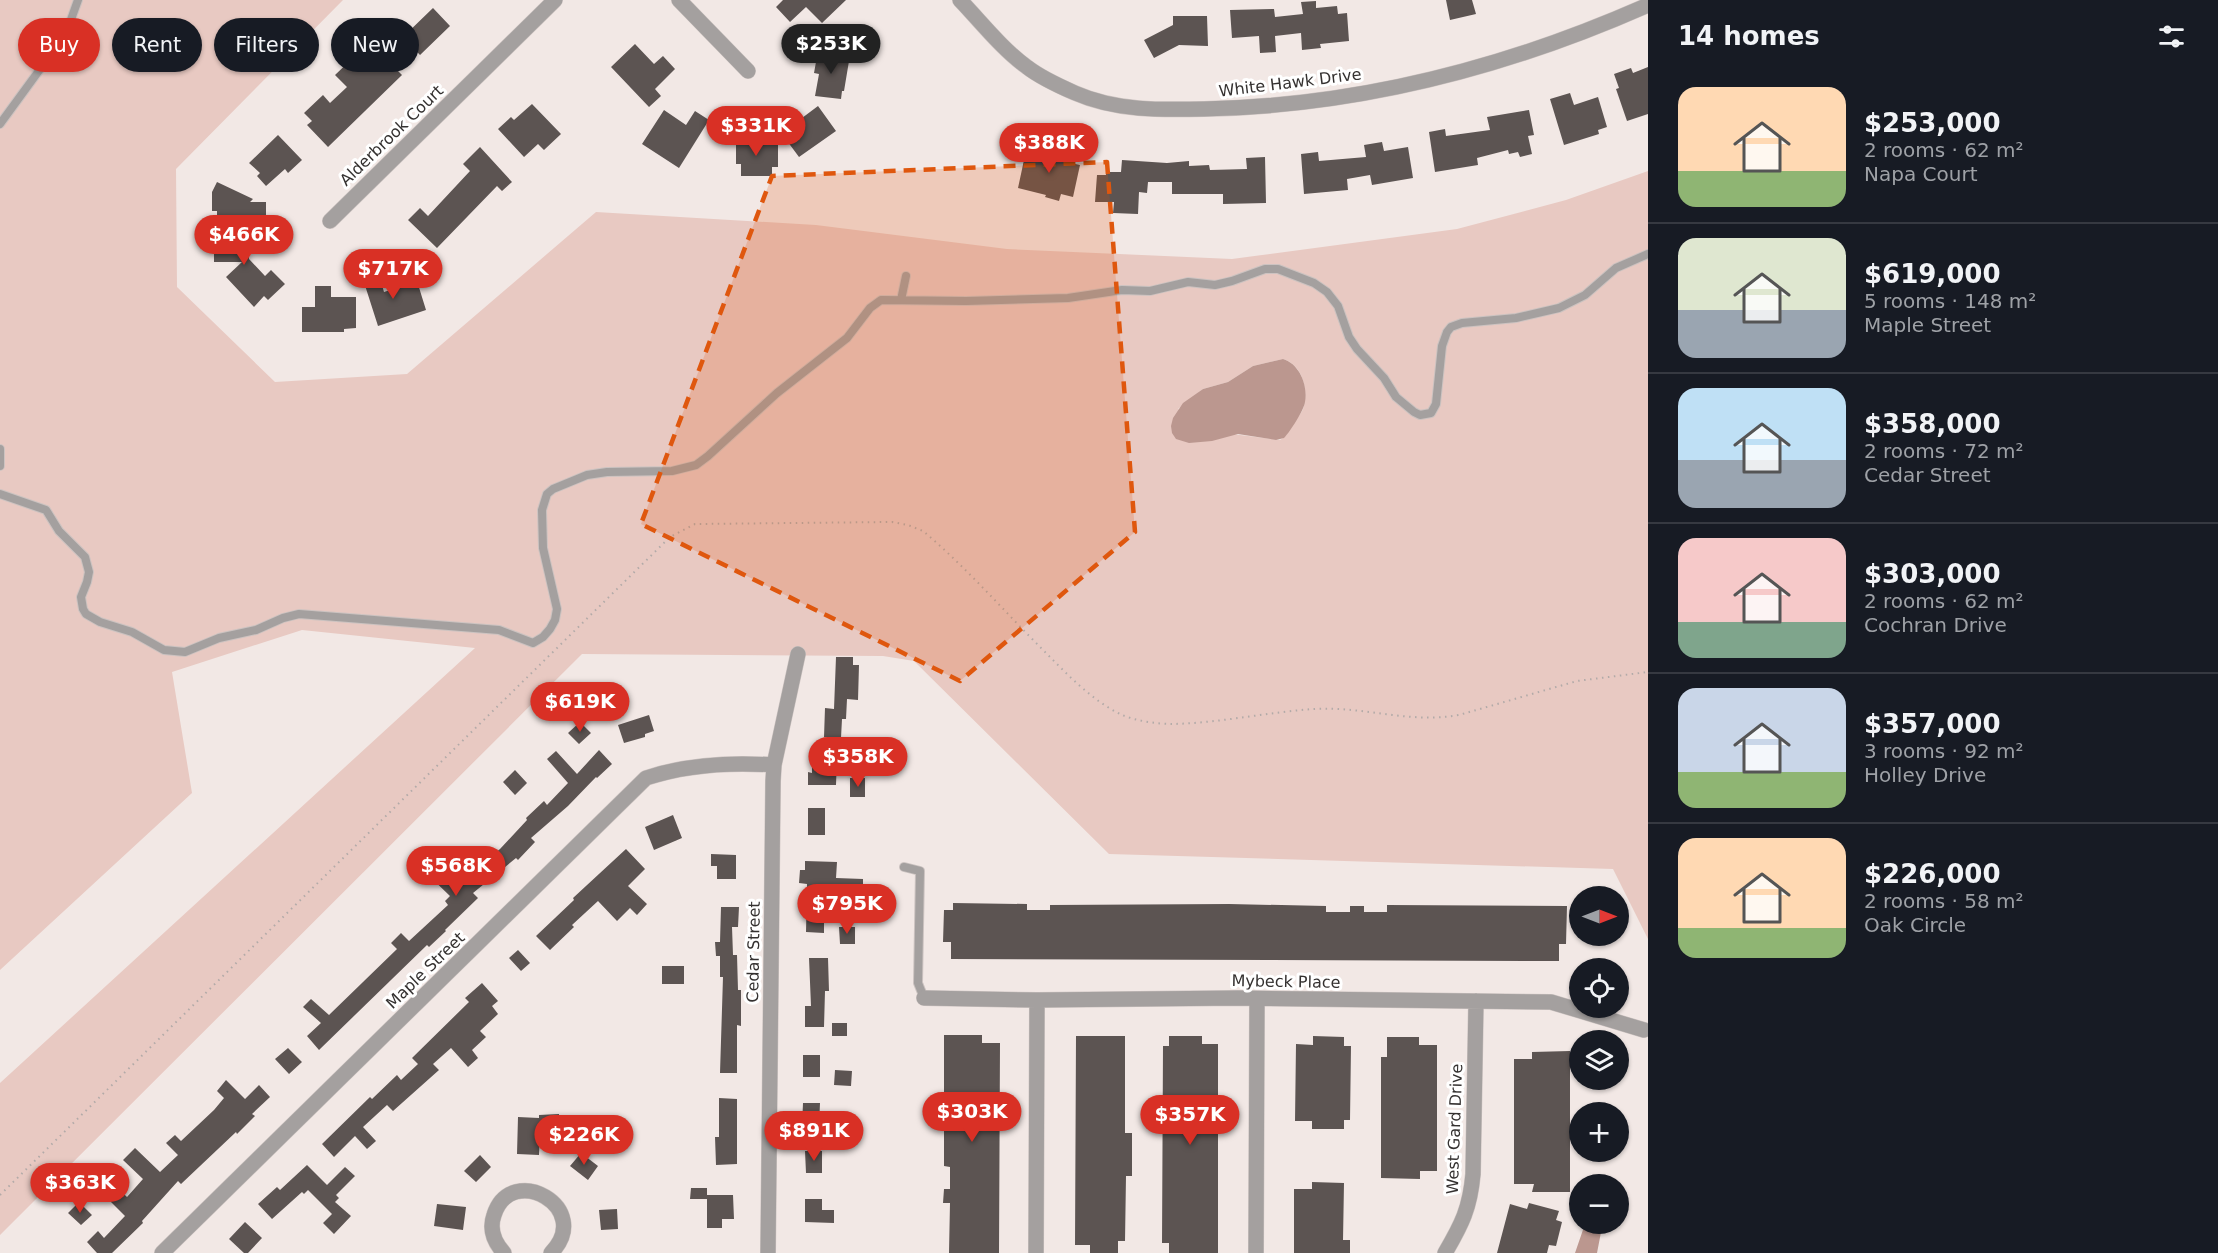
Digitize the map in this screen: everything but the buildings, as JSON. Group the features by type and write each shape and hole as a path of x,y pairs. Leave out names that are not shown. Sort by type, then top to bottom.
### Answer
{"street":[{"name":"Alderbrook Court","path":"330,221 555,0"},
{"path":"679,0 748,71"},
{"name":"White Hawk Drive","path":"960,0 1019,61 1049,81 1110,105 1156,110 1220,109 1286,104 1417,82 1517,56 1603,25 1648,5"},
{"name":"Cedar Street","path":"768,1253 774,765 798,654"},
{"name":"Maple Street","path":"162,1253 646,778 672,770 707,765 738,763 774,765"},
{"name":"Mybeck Place","path":"924,998 1551,1002 1644,1030"},
{"path":"1256,1253 1257,999"},
{"path":"1036,1253 1037,1000"},
{"name":"West Gard Drive","path":"1445,1253 1461,1225 1470,1200 1473,1174 1476,1001"},
{"path":"504,1253 495,1243 492,1228 496,1209 510,1195 530,1190 546,1195 555,1204 563,1219 561,1237 557,1247 551,1253"}],"lane":[{"path":"0,124 60,42 68,28 78,0"},
{"path":"0,494 46,510 59,531 85,557 89,572 81,603 86,614 100,622 132,632 164,650 185,652 219,638 256,630 282,618 299,614 499,630 533,643 543,638 550,629 557,609 543,549 542,510 545,497 550,491 577,478 597,473 659,473 696,465 777,393 847,338 875,303 882,300 966,301 1068,298 1122,290 1150,291 1188,282 1215,285 1265,269 1278,269 1314,283 1327,292 1338,306 1349,337 1357,349 1384,378 1396,397 1414,412 1426,415 1431,413 1436,404 1442,346 1451,327 1462,323 1516,318 1559,308 1585,296 1616,268 1648,254"},
{"path":"901,300 906,276"},
{"path":"0,449 0,465"},
{"path":"904,867 920,871 918,983 924,998"}],"path":[{"path":"0,1195 670,537 695,524 892,522 923,531 1063,670 1101,703 1122,715 1142,720 1173,724 1315,709 1342,709 1418,719 1441,718 1459,715 1577,681 1648,672"}],"highlighted area":[{"path":"1107,162 1135,532 960,681 641,524 772,176"}],"shaded area":[{"path":"0,0 343,0 319,24 319,18 214,18 214,72 272,72 176,169 177,287 275,382 407,374 596,212 816,225 1007,249 1232,259 1457,229 1566,200 1648,171 1648,939 1629,901 1629,886 1622,886 1613,869 1109,854 914,661 883,656 582,654 0,1235 0,1083 475,648 302,630 172,672 192,793 0,970","holes":["1283,359 1295,367 1303,380 1305,402 1301,413 1280,440 1232,434 1178,409 1203,389 1228,382 1253,366"]},
{"path":"1283,359 1294,366 1302,376 1306,396 1304,406 1284,438 1276,440 1238,434 1212,441 1189,443 1176,439 1171,426 1173,418 1183,403 1203,389 1228,382 1253,366"},
{"path":"1582,1234 1601,1234 1597,1253 1575,1253"}]}
